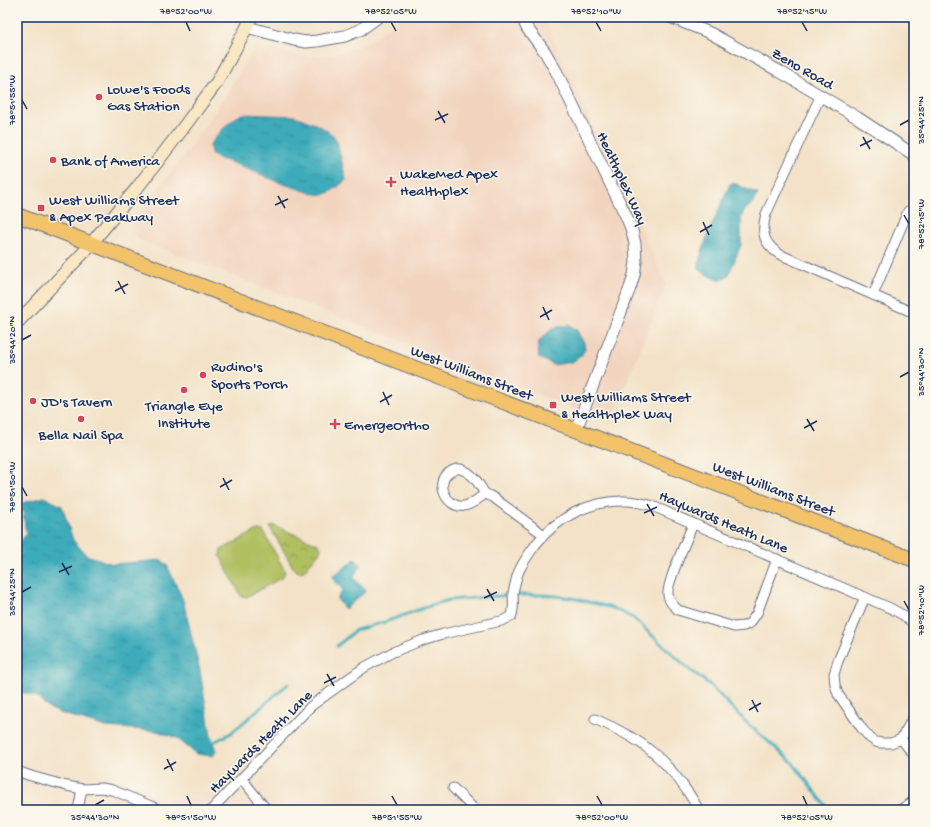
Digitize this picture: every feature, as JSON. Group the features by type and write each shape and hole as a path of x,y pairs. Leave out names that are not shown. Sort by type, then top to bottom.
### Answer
{"main road":[{"path":"17,323 91,244 165,151 217,82 249,22"},
{"name":"West Williams Street","path":"17,215 914,560"}],"street":[{"path":"249,22 294,40 311,41 345,36 360,30 378,17"},
{"name":"Healthplex Way","path":"522,17 532,36 545,52 556,71 627,218 635,244 636,262 630,288 576,430"},
{"name":"Zeno Road","path":"670,17 710,34 777,70 858,118 914,155"},
{"path":"821,96 766,214 763,227 764,233 770,246 779,254 914,313"},
{"path":"873,295 908,211"},
{"path":"485,494 465,506 455,505 448,500 444,493 442,486 443,479 452,470 463,470 471,475 485,494 494,498 544,535"},
{"name":"Haywards Heath Lane","path":"211,810 311,706 365,667 393,652 423,640 501,621 511,617 514,608 513,591 518,574 526,558 544,535 555,525 575,512 600,503 627,501 650,505 890,608 903,615 914,624"},
{"path":"693,524 671,580 668,592 671,604 678,610 734,627 744,626 750,623 757,613 777,559"},
{"path":"865,597 834,674 838,694 863,730 876,742 891,743 900,739 914,716"},
{"path":"595,719 631,737 655,754 685,786 699,810"},
{"path":"900,739 914,755"},
{"path":"17,771 53,783 82,789 102,788 112,790 156,808"},
{"path":"242,779 267,810"},
{"path":"453,788 475,810"},
{"path":"78,810 82,789"},
{"path":"900,810 914,801"}],"shaded area":[{"name":"WakeMed Apex Healthplex","path":"403,17 543,17 666,284 611,423 138,239 131,231 132,222 194,142 228,92 255,46 260,44 279,52 301,56 330,55 365,44"}],"green space":[{"path":"272,525 318,544 321,548 320,552 304,571 299,572 294,569 270,527"},
{"path":"258,530 263,531 285,571 283,577 247,597 241,596 220,556 221,550"}],"water":[{"path":"242,114 295,116 320,126 333,135 337,141 346,180 330,192 323,195 311,193 217,158 211,153 210,145 228,124"},
{"path":"732,183 758,194 741,217 741,245 728,276 718,280 701,271 699,268 699,262 711,227 730,184"},
{"path":"569,325 576,329 584,343 585,349 581,356 572,362 554,365 539,358 539,341 553,328"},
{"path":"44,497 62,506 73,540 86,555 113,564 162,560 167,565 183,600 200,671 211,736 216,751 213,756 196,754 177,738 157,731 106,727 60,713 47,707 36,696 17,691 17,548 26,534 22,503"},
{"path":"355,559 361,566 353,577 366,591 345,609 337,599 343,590 332,577"}],"waterway":[{"path":"337,646 356,630 385,622 449,600 513,595 547,595 572,598 613,608 633,618 689,669 709,684 747,723 792,762 829,810"},
{"path":"211,740 214,742 231,733 288,684"}],"place":[{"name":"Lowe's Foods Gas Station","path":"99,97"},
{"name":"Bank of America","path":"53,160"},
{"name":"WakeMed Apex Healthplex","path":"391,182"},
{"name":"West Williams Street & Apex Peakway","path":"41,208"},
{"name":"Rudino's Sports Porch","path":"203,375"},
{"name":"Triangle Eye Institute","path":"184,390"},
{"name":"JD's Tavern","path":"33,401"},
{"name":"West Williams Street & Healthplex Way","path":"553,405"},
{"name":"Bella Nail Spa","path":"81,419"},
{"name":"EmergeOrtho","path":"335,424"}]}
